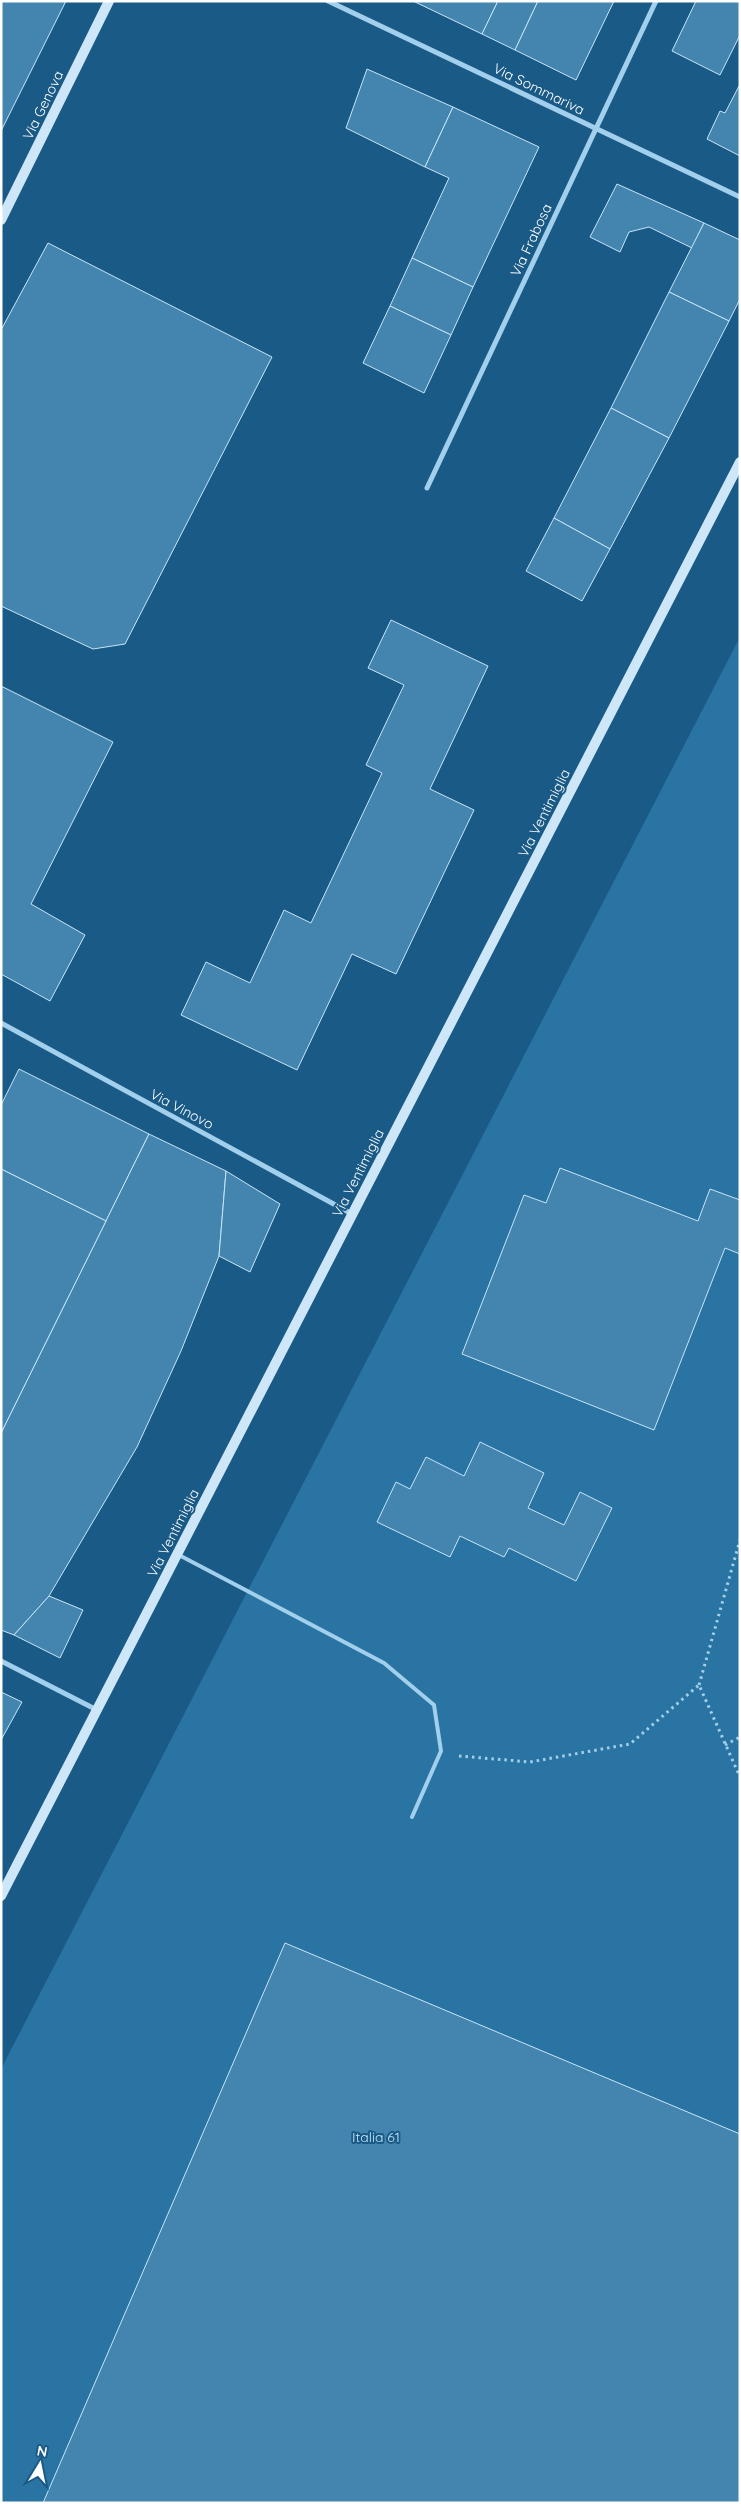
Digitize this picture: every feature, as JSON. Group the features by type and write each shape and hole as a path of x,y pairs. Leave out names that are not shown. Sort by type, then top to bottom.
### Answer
{"street":[{"name":"Via Genova","path":"1,220 109,1"},
{"name":"Via Sommariva","path":"328,1 740,197"},
{"name":"Via Frabosa","path":"428,488 656,1"},
{"name":"Via Ventimiglia","path":"1,1896 740,462"},
{"name":"Via Vinovo","path":"1,1023 352,1214"},
{"path":"1,1661 97,1710"}],"lane":[{"path":"177,1554 384,1663 434,1705 442,1751 412,1817"}],"path":[{"path":"442,1751 462,1756 530,1762 630,1744 699,1685 740,1540"},
{"path":"699,1685 740,1777"},
{"path":"725,1745 740,1737"}],"green space":[{"name":"Italia 61","path":"740,637 740,2503 1,2503 1,2069"}],"building":[{"path":"1,1 66,1 1,131"},
{"path":"413,1 498,1 482,34"},
{"path":"498,1 538,1 515,50 482,34"},
{"path":"538,1 614,1 576,80 515,50"},
{"path":"696,1 740,1 740,35 720,75 672,51"},
{"path":"367,69 453,107 425,167 346,128"},
{"path":"739,86 740,156 707,139 720,111 725,113"},
{"path":"453,107 539,147 473,287 412,258 449,178 425,167"},
{"path":"617,184 704,223 692,248 649,227 629,232 620,252 590,237"},
{"path":"704,223 740,240 740,299 729,321 669,292"},
{"path":"48,243 272,357 125,644 93,649 1,606 1,330"},
{"path":"412,258 473,287 451,335 390,306"},
{"path":"669,292 729,321 669,438 611,408"},
{"path":"390,306 451,335 424,393 363,363"},
{"path":"611,408 669,438 610,549 554,518"},
{"path":"554,518 610,549 582,601 526,571"},
{"path":"391,620 488,666 430,789 474,810 396,974 352,954 297,1070 181,1015 206,962 250,983 284,910 311,923 382,773 366,765 404,685 368,668"},
{"path":"1,686 113,742 31,904 85,935 50,1001 1,974"},
{"path":"19,1069 149,1134 106,1221 1,1169 1,1105"},
{"path":"149,1134 226,1171 219,1256 181,1351 137,1447 49,1596 14,1635 1,1630 1,1433"},
{"path":"560,1168 698,1221 710,1189 740,1200 740,1254 725,1248 654,1430 462,1354 524,1195 546,1203"},
{"path":"1,1169 106,1221 1,1433"},
{"path":"226,1171 280,1204 250,1272 219,1256"},
{"path":"480,1442 544,1473 528,1508 564,1525 580,1492 612,1508 576,1581 509,1548 504,1557 460,1536 450,1557 377,1522 396,1482 410,1489 426,1457 464,1476"},
{"path":"49,1596 83,1610 60,1658 14,1635"},
{"path":"1,1692 22,1702 1,1740"},
{"path":"285,1943 740,2134 740,2503 43,2503"}]}
